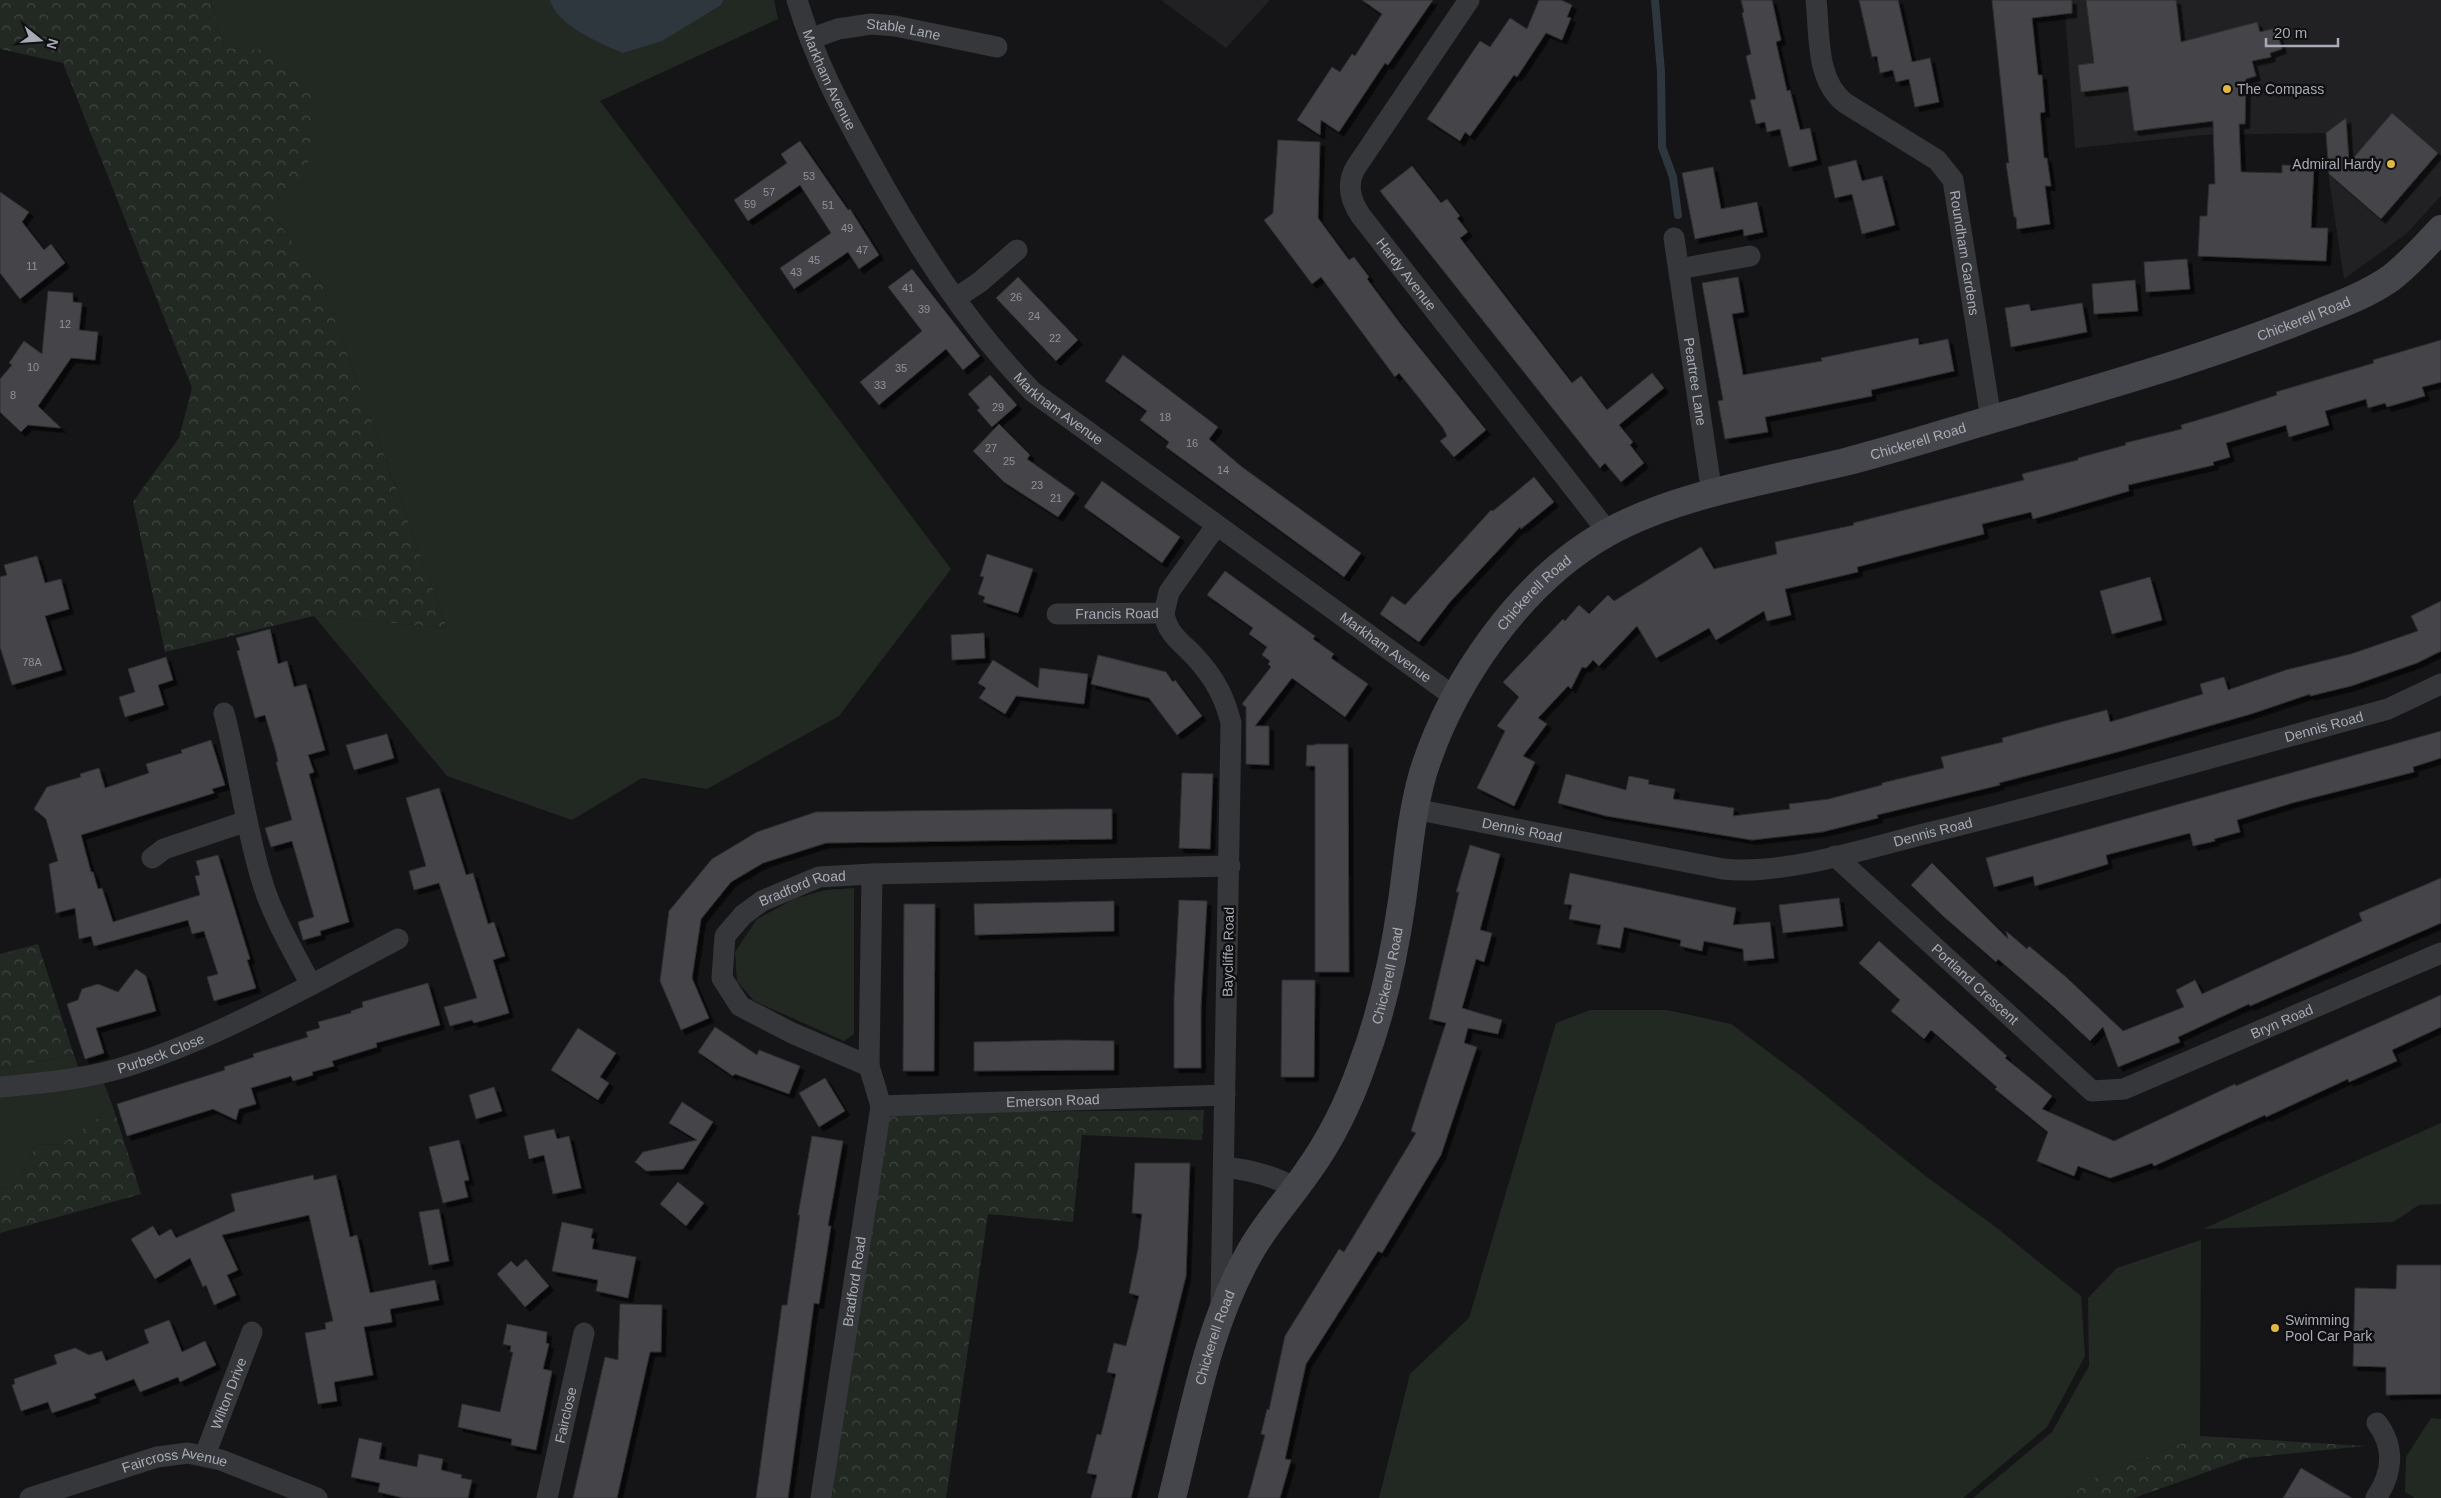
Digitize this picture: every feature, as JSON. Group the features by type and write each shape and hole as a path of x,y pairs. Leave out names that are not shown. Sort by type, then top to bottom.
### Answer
{"main road":[{"name":"Chickerell Road","path":"1172,1498 1205,1366 1221,1313 1249,1253 1272,1217 1320,1154 1364,1061 1394,947 1414,809 1424,771 1456,698 1490,641 1509,617 1555,571 1608,532 1658,510 1712,494 1862,457 2158,371 2274,331 2347,302 2390,279 2441,230"}],"street":[{"name":"Markham Avenue","path":"797,0 828,86 906,227 956,298 1014,372 1033,392 1456,698"},
{"name":"Hardy Avenue","path":"1469,0 1356,167 1350,181 1351,198 1361,216 1608,532"},
{"name":"Roundham Gardens","path":"1816,0 1824,70 1834,92 1844,103 1936,160 1954,180 1991,419"},
{"name":"Stable Lane","path":"810,39 838,29 871,24 895,26 997,47"},
{"name":"Peartree Lane","path":"1674,238 1712,494"},
{"path":"956,298 980,282 1017,250"},
{"path":"1678,269 1750,256"},
{"name":"Francis Road","path":"1057,614 1164,613 1169,592 1216,526"},
{"name":"Baycliffe Road","path":"1164,613 1168,630 1205,668 1222,692 1231,723 1221,1313"},
{"name":"Dennis Road","path":"1414,809 1731,870 1760,871 1836,856 2003,814 2388,708 2441,684"},
{"path":"224,713 237,760 262,883 272,909 311,985"},
{"path":"152,858 164,849 248,821"},
{"name":"Portland Crescent","path":"1836,856 2092,1090 2124,1089"},
{"name":"Bradford Road","path":"869,1066 792,1033 740,1006 722,978 725,936 743,915 762,901 819,877 872,874 1230,866"},
{"name":"Bradford Road","path":"821,1498 881,1106 869,1066 872,874"},
{"name":"Purbeck Close","path":"0,1088 53,1081 131,1065 217,1032 398,940"},
{"name":"Bryn Road","path":"2124,1089 2441,953"},
{"name":"Emerson Road","path":"881,1106 1225,1095"},
{"path":"1224,1167 1242,1169 1280,1179 1295,1188"},
{"name":"Wilton Drive","path":"205,1455 252,1332"},
{"name":"Fairclose","path":"548,1498 584,1333"},
{"path":"2377,1423 2386,1435 2392,1456 2381,1496"},
{"name":"Faircross Avenue","path":"30,1498 157,1457 188,1453 205,1455 317,1498"}],"shaded area":[{"path":"550,0 723,0 721,5 662,41 623,53 592,39 570,26 554,9"},
{"path":"1161,0 1270,0 1226,48"},
{"name":"The Compass","path":"2064,0 2441,0 2441,196 2406,234 2344,279 2329,179 2326,133 2203,135 2075,148"}],"green space":[{"path":"0,0 210,0 224,48 265,50 315,86 307,176 268,207 322,285 447,628 314,616 165,652 133,502 179,438 192,388 63,63 0,49"},
{"path":"210,0 774,0 778,19 600,101 951,569 839,716 707,789 642,778 572,820 447,776 314,616 447,628 322,285 268,207 307,176 265,50 224,48"},
{"path":"854,888 854,1034 844,1041 754,1001 737,981 735,952 757,919 794,899 825,890"},
{"path":"38,944 74,1055 0,1069 0,954"},
{"path":"1590,1010 1667,1010 1731,1024 1805,1079 1928,1178 1993,1225 2081,1296 2085,1356 2047,1427 1963,1498 1379,1498 1410,1374 1469,1318 1556,1023"},
{"path":"74,1055 85,1085 104,1083 113,1107 62,1144 36,1145 18,1183 0,1189 0,1069"},
{"path":"113,1107 141,1194 0,1233 0,1189 18,1183 36,1145 62,1144"},
{"path":"1204,1110 1202,1140 1082,1135 1073,1222 988,1214 946,1498 832,1498 880,1113"},
{"path":"2441,1123 2441,1204 2419,1205 2393,1222 2203,1229"},
{"path":"2201,1240 2200,1436 2094,1478 2067,1498 1973,1498 2052,1432 2089,1366 2088,1298 2117,1268"},
{"path":"2431,1418 2441,1419 2441,1498 2415,1498 2405,1492 2406,1457"},
{"path":"2200,1436 2365,1446 2246,1458 2134,1498 2067,1498 2094,1478"}],"building":[{"path":"1362,0 1433,0 1388,65 1385,63 1339,132 1321,120 1320,135 1297,120 1332,67 1340,72 1352,54 1355,56 1382,14"},
{"path":"1539,0 1561,0 1572,5 1567,17 1571,18 1562,40 1546,33 1517,77 1514,75 1470,136 1465,132 1460,141 1427,119 1480,41 1490,47 1510,18 1527,29"},
{"path":"1741,0 1772,0 1781,40 1776,42 1787,91 1790,90 1800,130 1810,128 1817,160 1789,167 1780,129 1767,132 1765,122 1756,124 1750,100 1756,99 1746,56 1751,54"},
{"path":"1859,0 1898,0 1912,62 1930,58 1939,102 1915,107 1909,79 1896,82 1893,70 1880,73 1877,56 1872,57"},
{"path":"1992,0 2072,0 2072,13 2032,18 2038,75 2042,75 2045,112 2040,113 2044,158 2047,158 2051,186 2045,186 2050,224 2017,229 2006,163 2009,163"},
{"path":"2086,0 2176,0 2181,42 2257,22 2260,32 2276,28 2282,49 2270,53 2271,57 2252,61 2256,76 2246,79 2245,124 2239,124 2241,172 2282,173 2282,165 2314,166 2311,228 2328,228 2326,261 2198,256 2200,216 2207,216 2209,184 2215,184 2213,121 2134,131 2128,86 2081,92 2078,65 2094,63"},
{"path":"2392,113 2438,153 2381,219 2329,174 2326,133 2346,118 2349,163"},
{"path":"1278,140 1320,142 1318,218 1349,260 1354,257 1369,277 1367,279 1402,326 1486,430 1454,457 1440,441 1447,436 1443,428 1399,373 1395,377 1321,277 1312,284 1264,220 1273,213"},
{"path":"800,141 848,210 850,209 879,255 859,269 848,252 794,289 780,268 831,233 800,185 748,221 734,200 787,163 781,154"},
{"path":"1856,160 1862,181 1882,176 1895,225 1862,234 1852,194 1835,198 1828,167"},
{"path":"1412,166 1441,203 1447,199 1460,216 1457,218 1468,232 1460,238 1572,383 1581,376 1607,410 1652,373 1664,388 1619,425 1633,442 1630,445 1644,463 1621,482 1605,463 1600,468 1380,191"},
{"path":"1713,167 1721,209 1757,202 1763,232 1744,236 1743,229 1695,239 1682,173"},
{"path":"0,192 29,212 22,222 44,250 51,244 65,263 20,299 0,273"},
{"path":"2187,259 2190,289 2146,292 2144,262"},
{"path":"912,269 980,356 963,370 946,349 879,405 860,382 922,331 888,287"},
{"path":"1018,277 1078,340 1056,361 996,298"},
{"path":"1738,277 1744,312 1732,314 1743,375 1822,361 1821,358 1918,338 1919,345 1948,339 1954,371 1871,390 1872,396 1765,417 1768,432 1725,439 1718,401 1723,400 1702,283"},
{"path":"2135,280 2138,311 2094,314 2092,284"},
{"path":"48,291 73,293 73,302 82,303 79,330 98,332 95,360 71,358 38,406 61,428 28,425 21,432 0,412 0,379 12,365 9,363 24,341 42,354"},
{"path":"2082,303 2087,332 2011,347 2005,308 2029,304 2031,311"},
{"path":"2441,340 2441,382 2422,387 2425,396 2387,407 2385,403 2368,408 2366,399 2325,411 2329,425 2289,437 2286,425 2226,443 2230,457 2213,462 2214,465 2128,485 2129,491 2033,519 2031,512 1982,524 1984,534 1857,567 1858,572 1785,589 1791,615 1767,621 1764,611 1716,640 1709,628 1656,658 1637,626 1599,666 1593,660 1586,668 1582,667 1571,689 1568,686 1538,718 1547,724 1523,756 1535,762 1514,806 1477,788 1505,731 1497,726 1519,697 1503,682 1563,619 1565,621 1579,605 1589,614 1608,595 1614,601 1701,547 1714,569 1777,554 1775,542 1854,525 1853,523 2024,480 2022,474 2078,460 2078,458 2126,445 2125,443 2182,429 2181,425 2277,395 2276,392 2374,363 2373,360"},
{"path":"1123,355 1218,427 1209,439 1242,467 1361,553 1344,577 1166,447 1169,442 1140,420 1147,411 1105,381"},
{"path":"990,375 1017,405 992,427 977,410 980,408 968,394"},
{"path":"999,424 1030,455 1027,459 1075,493 1058,517 1004,482 973,451"},
{"path":"1534,477 1554,502 1521,529 1520,527 1450,602 1419,642 1380,614 1392,596 1405,605 1491,510 1493,511"},
{"path":"1102,481 1180,537 1162,563 1084,507"},
{"path":"987,554 1033,569 1018,613 983,602 985,597 978,594 984,577 980,576"},
{"path":"37,556 45,583 61,579 69,609 45,616 62,670 12,685 0,647 0,577 7,575 4,565"},
{"path":"1225,571 1315,636 1313,639 1334,654 1331,658 1368,684 1345,717 1292,678 1255,726 1269,726 1269,765 1246,764 1246,707 1242,704 1271,667 1268,664 1270,661 1262,655 1267,647 1249,634 1253,628 1207,595"},
{"path":"2150,577 2162,620 2112,634 2100,591"},
{"path":"2441,601 2441,651 2417,663 2351,686 2310,696 2310,694 2251,714 2121,751 1999,783 2000,785 1877,815 1878,818 1822,832 1752,840 1606,816 1558,803 1566,774 1626,790 1629,776 1649,780 1648,784 1675,789 1673,799 1734,808 1733,816 1790,809 1789,804 1829,799 1882,785 1882,783 1944,768 1941,757 2003,742 2002,738 2107,710 2110,722 2203,694 2200,684 2224,677 2228,690 2286,670 2351,654 2418,631 2411,616"},
{"path":"270,629 278,664 287,661 294,687 306,684 325,750 308,755 314,772 309,774 349,922 320,931 321,935 303,940 298,922 314,917 292,841 271,847 265,828 292,820 265,715 255,718 237,651 240,650 236,638"},
{"path":"984,633 985,658 952,660 951,635"},
{"path":"1098,655 1166,672 1173,682 1175,680 1202,716 1177,735 1149,698 1091,684"},
{"path":"166,657 173,680 158,685 164,705 125,717 119,697 135,692 128,669"},
{"path":"993,660 1038,688 1040,668 1088,674 1084,704 1016,696 1005,714 979,698 986,688 978,683"},
{"path":"2441,731 2441,758 2413,767 2414,772 2292,803 2237,820 2240,832 2214,839 2215,841 2193,846 2190,833 2106,855 2108,864 2035,886 2033,876 1994,887 1986,858"},
{"path":"387,734 394,758 354,770 346,745"},
{"path":"211,740 225,785 212,789 214,793 81,835 91,872 93,872 98,889 102,888 113,922 200,895 195,876 200,875 196,861 218,855 250,959 247,960 256,988 214,1001 207,977 218,974 204,931 192,934 188,920 94,946 91,936 79,939 75,908 56,913 49,864 58,861 46,819 34,809 47,787 81,777 80,774 99,768 105,788 149,773 146,764 182,753 181,750"},
{"path":"1348,744 1349,972 1315,972 1315,766 1306,766 1307,745"},
{"path":"1182,773 1213,774 1210,849 1179,848"},
{"path":"439,788 466,875 473,873 488,924 494,922 505,956 493,960 509,1013 474,1023 472,1020 450,1026 444,1007 477,998 439,883 414,890 409,871 426,866 406,798"},
{"path":"1112,809 1112,839 826,843 763,863 731,882 701,919 692,978 709,1018 681,1030 660,981 669,911 712,859 757,832 816,812"},
{"path":"1470,845 1500,854 1480,930 1492,933 1484,962 1476,959 1462,1008 1502,1020 1498,1034 1468,1028 1464,1043 1477,1047 1441,1155 1382,1253 1378,1251 1306,1364 1285,1459 1291,1460 1280,1498 1248,1498 1265,1435 1261,1434 1267,1409 1269,1410 1285,1336 1339,1249 1344,1252 1416,1133 1411,1131 1446,1023 1429,1019 1459,892 1456,892"},
{"path":"1932,863 2008,939 2006,931 2027,949 2029,946 2066,977 2123,1031 2184,1007 2176,990 2195,980 2202,994 2362,921 2359,913 2441,878 2441,923 2250,1006 2249,1004 2178,1037 2180,1042 2118,1067 2103,1027 2090,1041 1998,959 1996,962 1943,916 1911,885"},
{"path":"1570,873 1736,908 1733,925 1770,922 1774,958 1744,961 1743,949 1704,941 1702,951 1680,946 1681,940 1624,927 1620,948 1597,944 1601,925 1569,919 1572,905 1564,904"},
{"path":"1839,898 1843,926 1783,933 1779,905"},
{"path":"1179,900 1207,901 1201,1006 1201,1068 1174,1068 1174,998"},
{"path":"1114,901 1114,931 975,935 974,904"},
{"path":"904,904 935,904 934,1071 903,1071"},
{"path":"1879,941 2007,1056 2005,1058 2052,1096 2042,1109 2114,1141 2235,1084 2236,1086 2441,995 2441,1027 2392,1050 2397,1061 2349,1082 2348,1079 2154,1166 2152,1163 2110,1178 2078,1166 2074,1176 2037,1161 2048,1132 1995,1089 1997,1087 1931,1030 1924,1039 1891,1011 1900,1000 1859,963"},
{"path":"136,969 146,976 156,1011 96,1028 104,1053 85,1059 67,1004 78,1000 82,989 98,984 118,992"},
{"path":"1282,980 1315,980 1314,1077 1281,1077"},
{"path":"428,983 440,1025 376,1043 377,1047 332,1061 334,1066 312,1072 313,1075 293,1081 291,1076 251,1088 256,1104 239,1109 236,1120 213,1109 127,1136 117,1104 225,1070 224,1067 254,1057 253,1054 308,1037 306,1032 320,1028 318,1022 351,1013 351,1011 363,1007 362,1002"},
{"path":"715,1027 757,1055 759,1050 800,1066 789,1094 735,1074 733,1076 698,1052"},
{"path":"578,1028 616,1053 600,1077 609,1083 598,1100 551,1070"},
{"path":"1114,1041 1114,1070 974,1071 974,1042"},
{"path":"825,1078 845,1111 819,1127 799,1093"},
{"path":"494,1087 502,1111 476,1119 469,1095"},
{"path":"682,1102 713,1122 683,1169 646,1171 635,1162 643,1152 697,1140 669,1123"},
{"path":"554,1129 557,1139 569,1136 581,1188 553,1194 544,1155 529,1159 524,1136"},
{"path":"812,1136 843,1141 828,1226 831,1226 819,1304 814,1303 788,1498 756,1498 782,1305 787,1305 800,1215 798,1215"},
{"path":"459,1140 469,1180 464,1181 468,1197 443,1203 429,1147"},
{"path":"1135,1163 1190,1163 1186,1276 1131,1498 1091,1498 1097,1475 1087,1473 1097,1434 1101,1435 1116,1374 1107,1372 1114,1343 1126,1346 1139,1296 1129,1293 1138,1249 1142,1214 1132,1213"},
{"path":"313,1175 314,1180 336,1175 350,1237 357,1235 370,1293 435,1280 439,1300 390,1309 392,1322 364,1327 373,1375 334,1382 337,1401 318,1404 305,1333 326,1329 325,1323 333,1321 309,1215 222,1235 238,1270 227,1275 236,1295 214,1305 206,1285 203,1287 190,1258 155,1279 131,1239 153,1226 159,1236 171,1229 176,1238 235,1211 231,1194"},
{"path":"678,1182 704,1203 686,1226 660,1204"},
{"path":"439,1209 449,1261 429,1265 419,1212"},
{"path":"562,1222 593,1229 591,1238 594,1239 592,1249 636,1257 628,1298 596,1291 598,1280 552,1271"},
{"path":"526,1259 549,1286 525,1307 497,1274 511,1261 517,1267"},
{"path":"2397,1265 2441,1265 2441,1394 2386,1395 2386,1367 2353,1366 2355,1288 2396,1289"},
{"path":"620,1304 662,1305 661,1352 650,1352 617,1498 573,1498 605,1357 618,1360"},
{"path":"169,1320 182,1352 205,1341 216,1365 180,1382 178,1377 140,1392 134,1379 94,1394 96,1398 52,1413 48,1402 21,1411 12,1385 15,1384 14,1379 57,1364 54,1355 75,1348 89,1355 102,1351 106,1361 149,1343 144,1330"},
{"path":"507,1324 547,1332 546,1343 549,1344 543,1369 552,1371 536,1450 511,1445 512,1439 458,1427 462,1404 500,1412 513,1352 510,1352 511,1346 503,1344"},
{"path":"359,1438 382,1443 379,1459 417,1467 419,1454 443,1459 441,1470 462,1475 461,1478 472,1480 468,1498 404,1498 378,1492 380,1483 351,1477"},
{"path":"2301,1468 2352,1498 2283,1498"}],"waterway":[{"path":"1655,0 1661,72 1662,147 1673,177 1678,215"}],"place":[{"name":"The Compass","path":"2227,89"},
{"name":"Admiral Hardy","path":"2391,164"},
{"name":"Swimming Pool Car Park","path":"2275,1328"}]}
